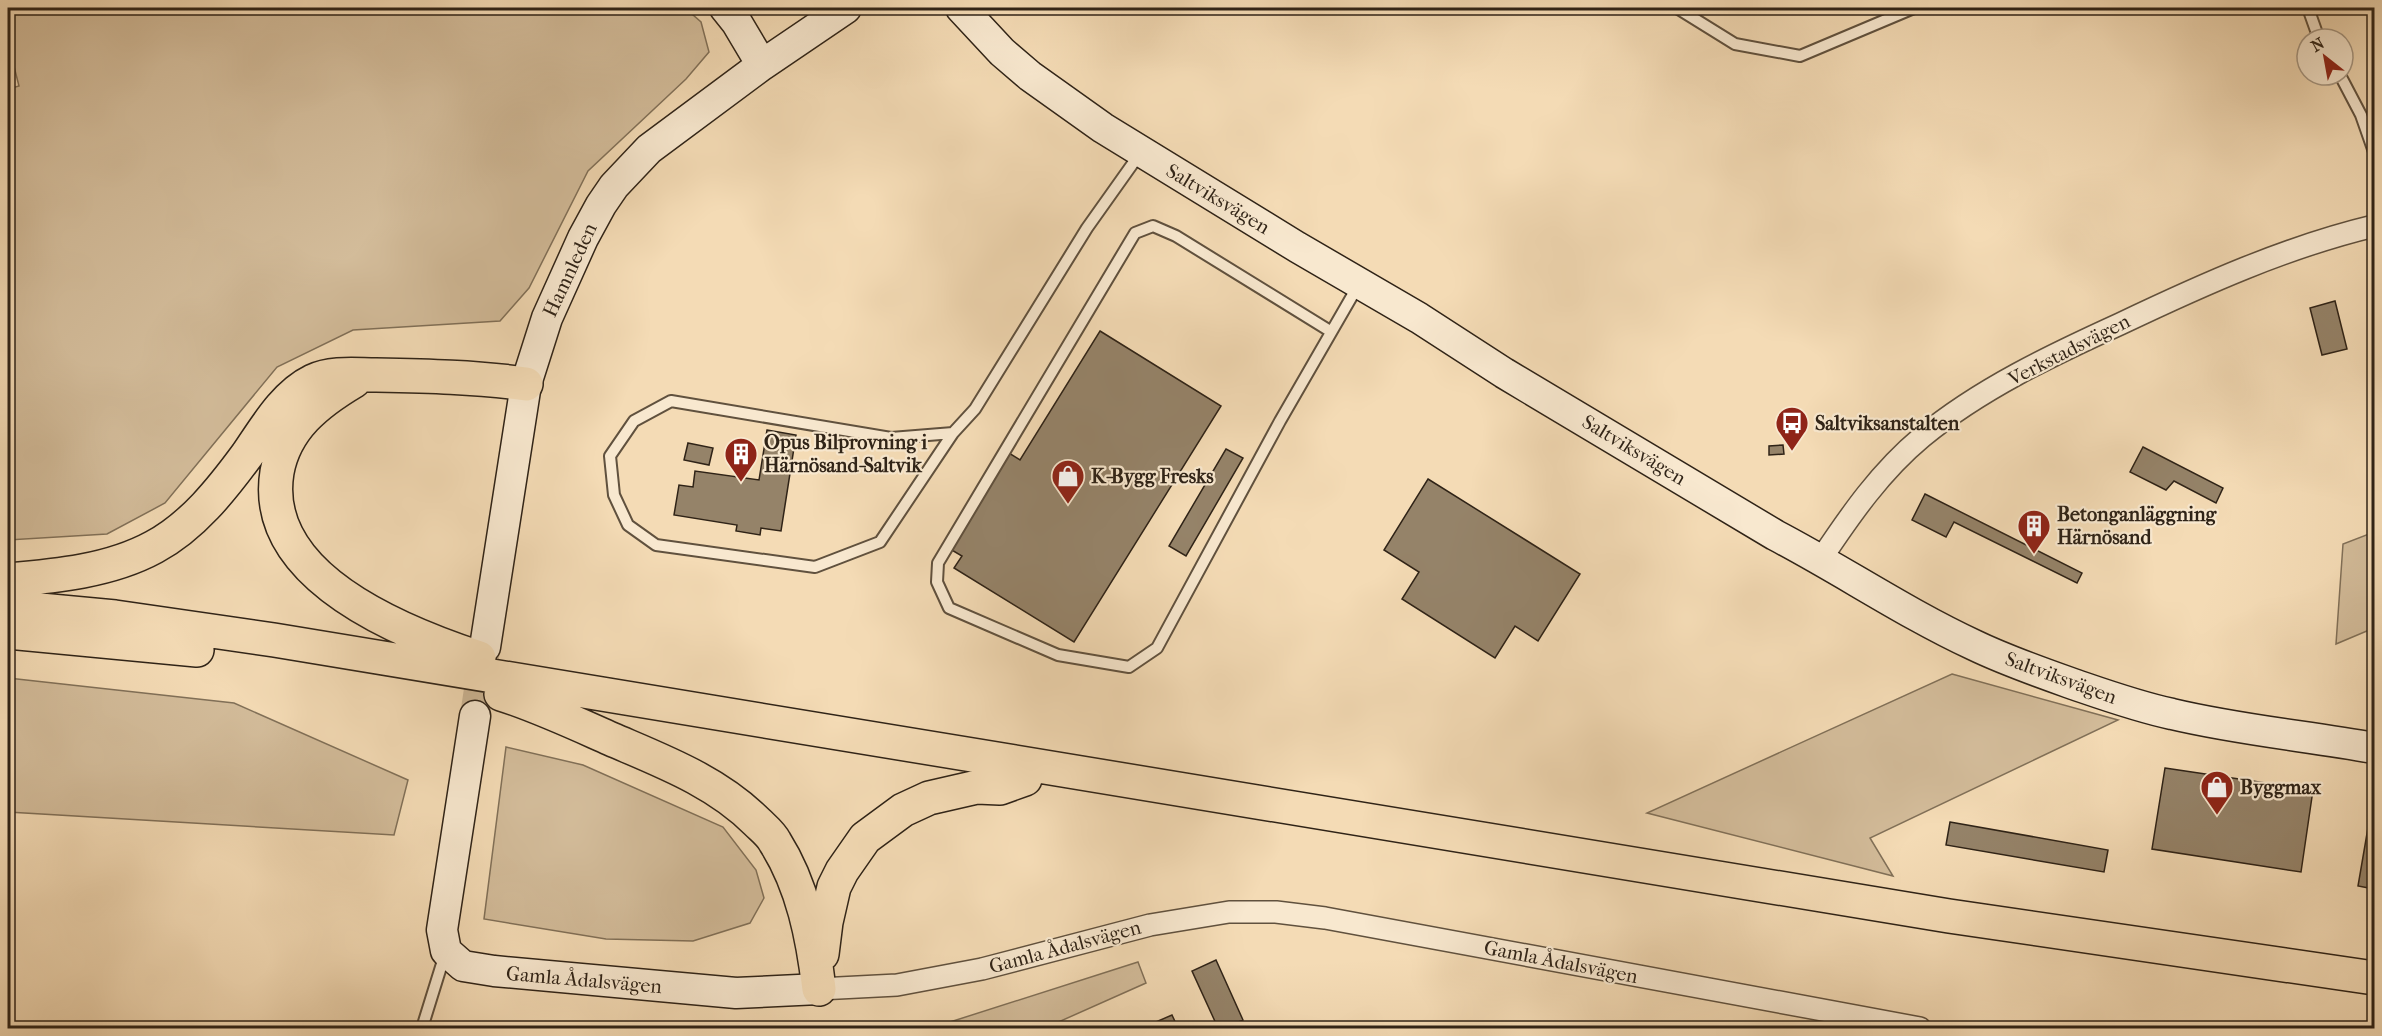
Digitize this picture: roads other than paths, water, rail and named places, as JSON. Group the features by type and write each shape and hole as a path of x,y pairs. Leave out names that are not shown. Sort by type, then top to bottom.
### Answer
{"highway":[{"path":"8,580 83,570 122,561 154,547 199,511 242,461 280,409 313,380 330,375 363,375 477,378 526,384"},
{"path":"363,375 324,399 305,417 288,438 279,463 275,486 278,513 286,537 301,559 318,576 372,612 426,640 498,663 505,687 530,703 660,759 714,789 746,811 774,839 789,867 801,897 814,948 819,989"},
{"path":"8,607 181,626 505,687 1025,779 2374,1000"},
{"path":"8,632 80,637 505,687 1950,916 2374,978"},
{"path":"819,989 826,922 834,887 865,838 903,810 929,798 977,787 1000,788 1025,779"}],"street":[{"path":"725,8 737,23 762,65"},
{"name":"Hamnleden","path":"485,647 526,384 547,318 601,205 614,186 649,149 762,65 846,8"},
{"name":"Saltviksvägen","path":"961,8 1002,52 1030,76 1103,128 1419,318 1504,373 1885,599 1974,645 2028,668 2132,704 2173,715 2374,748"},
{"name":"Verkstadsvägen","path":"1821,559 1855,508 1897,459 1924,435 2007,380 2108,329 2218,280 2315,243 2374,226"},
{"path":"446,951 442,930 444,907 474,716"},
{"name":"Gamla Ådalsvägen","path":"446,951 463,966 494,971 736,993 897,985 982,969 1150,925 1229,912 1276,912 1336,920 1920,1029"}],"lane":[{"path":"1677,8 1735,44 1800,57 1914,8"},
{"path":"2308,8 2315,27"},
{"path":"2346,87 2361,115 2374,152"},
{"path":"952,433 891,438 671,401 634,421 610,456 614,495 628,525 656,545 815,567 880,542 952,433 975,409 1087,228 1141,152"},
{"path":"1330,331 1176,236 1153,226 1135,233 938,563 938,582 949,608 1058,655 1129,667 1157,648 1330,331 1359,283"},
{"path":"422,1029 446,951"},
{"path":"2341,973 2374,965"}],"tunnel":[{"path":"475,716 485,650"}],"place":[{"name":"Saltviksanstalten","path":"1792,452"},
{"name":"Opus Bilprovning i Härnösand-Saltvik","path":"741,483"},
{"name":"K-Bygg Fresks","path":"1068,505"},
{"name":"Betonganläggning Härnösand","path":"2034,555"},
{"name":"Byggmax","path":"2217,816"}]}
